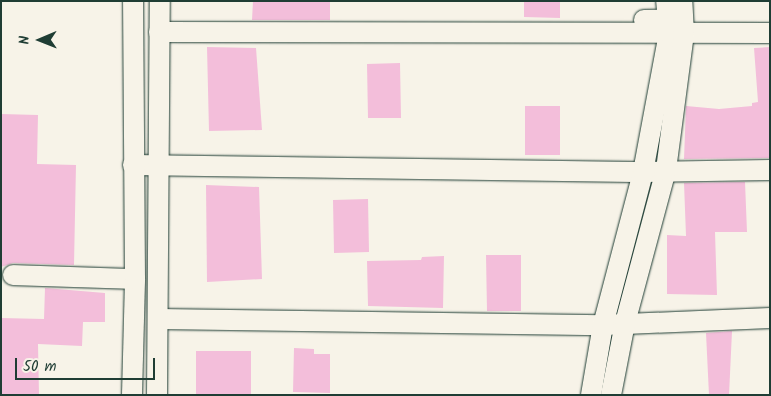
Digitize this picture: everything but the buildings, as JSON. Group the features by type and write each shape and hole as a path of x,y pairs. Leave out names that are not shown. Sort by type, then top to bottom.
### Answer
{"street":[{"path":"132,395 135,279 133,1"},
{"path":"157,395 160,1"},
{"path":"159,28 675,18 770,33"},
{"path":"611,395 628,317 667,163 675,18"},
{"path":"591,395 604,318 644,166 675,18"},
{"path":"133,159 644,166 667,163 770,170"},
{"path":"13,275 135,279"},
{"path":"159,313 770,318"}]}
